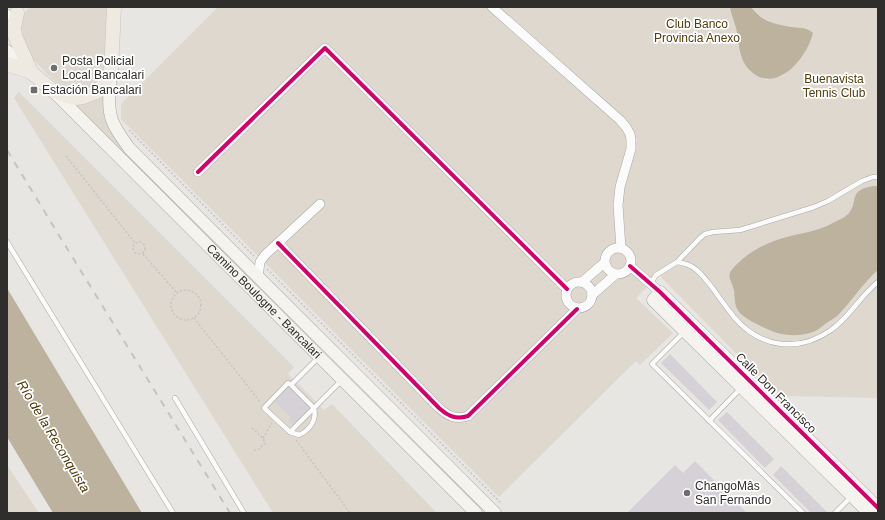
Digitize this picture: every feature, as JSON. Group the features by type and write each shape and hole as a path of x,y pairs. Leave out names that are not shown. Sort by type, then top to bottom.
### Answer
{"main road":[{"path":"7,52 52,90 67,96 83,97 97,92 104,85 111,72 114,7"},
{"path":"11,15 15,36 31,72"},
{"path":"7,64 31,72"},
{"name":"Camino Boulogne - Bancalari","path":"111,72 111,115 118,132 129,148 258,277 498,508"},
{"name":"Camino Boulogne - Bancalari","path":"52,90 476,513"},
{"name":"Calle Don Francisco","path":"656,296 855,492 878,508"},
{"name":"Calle Don Francisco","path":"855,492 869,513"}],"street":[{"path":"492,7 620,120 630,134 631,149 620,187 618,205 621,248"},
{"path":"198,172 325,48 567,289"},
{"path":"258,277 260,262 265,255 320,204"},
{"path":"278,243 439,408 446,414 459,418 468,416 577,309 586,307 592,296 616,274 625,272 630,266 631,261 628,253 621,248 608,251 604,259 604,263 608,271 616,274"},
{"path":"577,309 567,302 567,289 573,283 582,282 604,263"},
{"path":"630,266 650,284 656,296"},
{"path":"582,282 589,287 592,296"}],"lane":[{"path":"650,284 656,275 677,262 705,234 740,230 814,207 828,201 862,181 878,177"},
{"path":"7,242 173,513"},
{"path":"677,262 695,267 734,316 748,331 768,340 784,344 798,344 816,338 831,330 843,320 878,282"},
{"path":"689,328 652,364 803,513"},
{"path":"291,386 319,357"},
{"path":"290,432 342,380"},
{"path":"288,383 314,408 314,417 308,430 299,435 290,432 264,408 288,383"},
{"path":"709,421 745,384"},
{"path":"175,398 244,513"},
{"path":"835,513 855,492"}],"path":[{"path":"127,128 260,262 498,508"},
{"path":"66,156 135,243"},
{"path":"135,243 140,242 145,245 146,249 143,254"},
{"path":"135,243 133,248 134,252 143,254 177,293"},
{"path":"187,290 198,296 200,301 200,310 194,318 184,320 179,318 172,311 171,302 177,293 187,290"},
{"path":"194,318 264,408"},
{"path":"263,438 275,418"},
{"path":"252,428 263,438 265,443 259,449 252,451"},
{"path":"290,432 350,513"}],"green space":[{"path":"30,7 109,7 104,70 97,85 78,93 58,85 27,53 19,41 22,16"},
{"path":"218,7 730,7 736,27 741,57 746,65 766,80 784,75 804,54 806,50 807,28 776,24 763,18 751,7 878,7 878,398 782,396 777,393 773,386 769,387 659,275 636,298 673,333 640,365 636,361 499,497 121,119 121,104"},
{"path":"19,92 294,367 288,374 324,410 332,404 437,513 273,513 14,98"},
{"path":"104,94 106,116 320,346 320,351 69,103"},
{"path":"7,465 39,513 7,513"}],"water":[{"path":"730,7 751,7 762,18 771,22 790,27 807,29 813,33 803,55 787,72 777,77 766,79 756,75 746,66 741,57 736,28"},
{"path":"878,186 878,270 836,317 815,331 805,334 790,335 776,333 769,330 749,320 738,311 730,276 731,271 737,264 754,251 767,244 780,239 809,232 843,218 852,209 857,194 865,188"},
{"name":"Río de la Reconquista","path":"7,288 142,513 53,513 7,437"}],"building":[{"path":"670,354 717,402 709,410 661,363"},
{"path":"288,386 311,408 294,426 288,420 291,417 274,401"},
{"path":"727,412 774,459 765,468 718,420"},
{"name":"ChangoMâs San Fernando","path":"695,461 747,513 627,513 675,465 683,473"},
{"path":"781,466 828,513 811,513 773,475"}],"railway":[{"path":"7,150 230,513"}],"cycle path":[{"path":"198,172 325,48 567,289"},
{"path":"278,243 439,408 449,415 460,418 468,416 577,309"},
{"path":"630,266 660,292 878,508"}],"place":[{"name":"Posta Policial Local Bancalari","path":"54,68"},
{"name":"Estación Bancalari","path":"34,90"},
{"name":"ChangoMâs San Fernando","path":"687,493"}],"park label":[{"name":"Club Banco Provincia Anexo","path":"697,31"},
{"name":"Buenavista Tennis Club","path":"834,86"}]}
